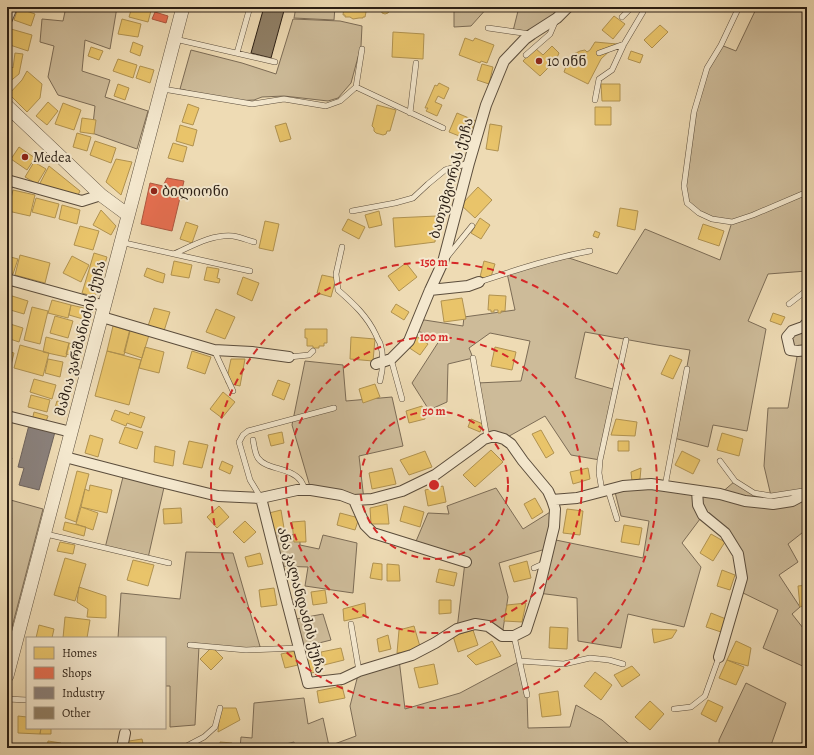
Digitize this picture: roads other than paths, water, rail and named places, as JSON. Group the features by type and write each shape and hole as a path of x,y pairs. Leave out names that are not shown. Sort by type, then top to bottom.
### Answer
{"street":[{"path":"7,19 12,7"},
{"name":"მამია ვარშანიძის ქუჩა","path":"7,676 183,7"},
{"name":"ბათუმგორას ქუჩა","path":"383,362 410,341 430,290 443,262 486,105 504,61 525,39 557,18 568,7"},
{"path":"7,106 101,195 128,215"},
{"path":"7,180 82,201 101,195"},
{"path":"7,279 214,350 252,352 289,358"},
{"path":"430,290 468,286 479,282"},
{"path":"807,324 792,331 787,337 790,350 807,350"},
{"path":"7,416 71,432"},
{"path":"65,457 218,496 261,498 297,490 311,490 340,495 354,500 372,499 402,491 435,475 484,439 494,436 504,439 511,444 548,491 555,509 554,527 538,593 526,630 514,636"},
{"path":"552,500 577,498 623,486 651,484 720,494 745,501 773,504 792,501 807,492"},
{"path":"697,491 698,505 703,515 725,533 738,554 742,578 719,657"},
{"name":"ანა კალანდაძის ქუჩა","path":"261,498 308,683 342,679 359,671 412,655 435,643 457,628 475,624 488,626 502,636 514,636"},
{"path":"354,500 364,525 373,533 466,562"},
{"path":"122,748 125,733"}],"lane":[{"path":"237,53 250,7"},
{"path":"622,17 632,7"},
{"path":"595,100 599,79 612,70 624,44 643,12 644,7"},
{"path":"739,7 721,45 707,68 694,112 684,186 688,203 699,213 712,219 732,222 753,215 807,192"},
{"path":"526,55 550,34 557,18"},
{"path":"488,28 532,34"},
{"path":"174,39 275,62"},
{"path":"599,53 624,44"},
{"path":"162,88 252,104 284,99 326,106 340,101 356,87 362,49"},
{"path":"410,113 416,63"},
{"path":"356,87 443,128"},
{"path":"352,211 395,204 413,198 445,170 469,163"},
{"path":"443,262 472,226"},
{"path":"174,254 205,240 217,237 232,236 254,242"},
{"path":"122,242 250,271"},
{"path":"342,247 336,274 338,290 356,305 371,325 380,343 383,362 380,381"},
{"path":"479,282 563,256 590,251"},
{"path":"789,304 807,290"},
{"path":"617,519 599,473 600,460 626,340"},
{"path":"214,350 233,391"},
{"path":"289,358 309,355 313,351"},
{"path":"472,358 487,438"},
{"path":"383,362 402,400"},
{"path":"665,486 687,370"},
{"path":"261,498 250,480 239,442 243,435 248,431 334,408"},
{"path":"252,440 258,458 265,464 286,470 293,474 301,480 305,490"},
{"path":"720,462 735,481 754,493 771,496 807,492"},
{"path":"44,534 169,563"},
{"path":"534,568 545,563"},
{"path":"351,624 359,671"},
{"path":"514,636 527,695"},
{"path":"190,644 246,650 299,648"},
{"path":"674,709 691,707 705,696 719,657"},
{"path":"520,661 564,664 590,658 609,660 623,664"},
{"path":"7,699 26,700"},
{"path":"183,748 204,737 215,727 220,708"}],"place":[{"name":"10 ინნ","path":"539,61"},
{"name":"Medea","path":"25,157"},
{"name":"ბილიონი","path":"154,191"}]}
